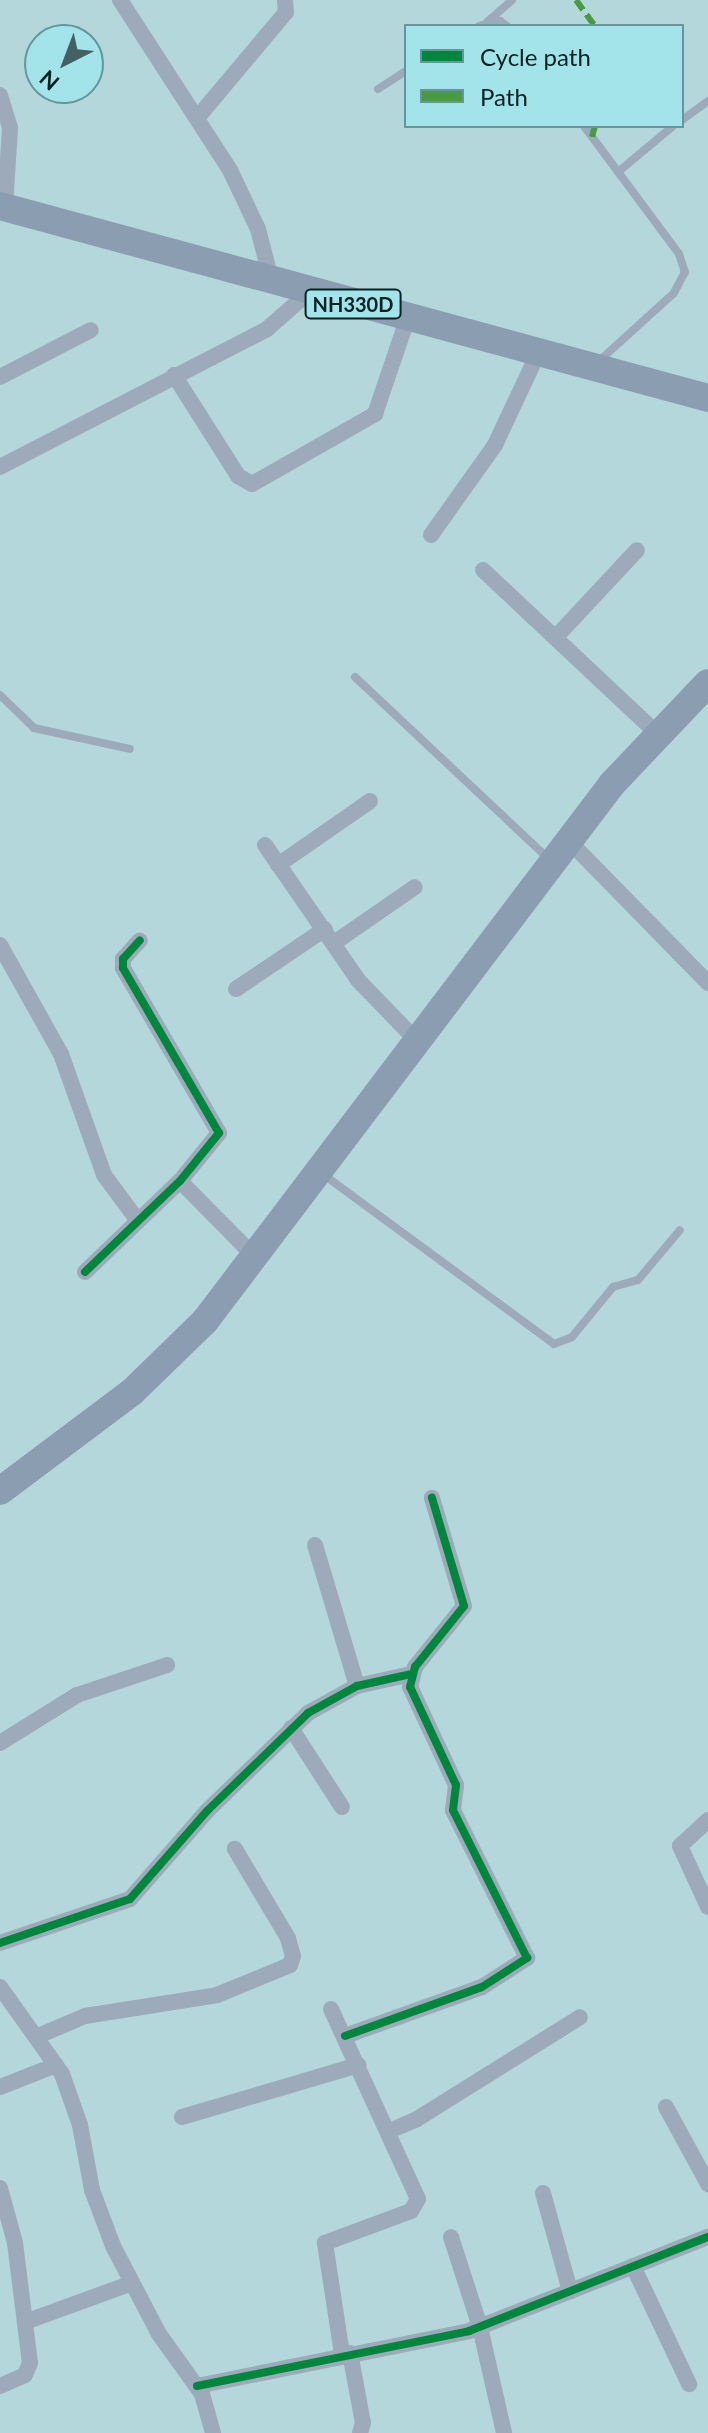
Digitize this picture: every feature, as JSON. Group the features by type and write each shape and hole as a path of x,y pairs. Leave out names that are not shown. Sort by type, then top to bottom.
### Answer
{"highway":[{"name":"NH330D","path":"3,207 308,293 708,398"},
{"path":"0,1491 173,1357 255,1257 612,784 706,688"}],"street":[{"path":"120,0 198,117 258,229 272,283"},
{"path":"198,117 286,12 285,0"},
{"path":"0,95 11,153 3,207"},
{"path":"0,467 267,329 308,293"},
{"path":"174,375 238,476 252,484 375,414 408,317"},
{"path":"0,377 91,330"},
{"path":"431,535 495,445 538,353"},
{"path":"555,638 637,550"},
{"path":"483,570 659,735"},
{"path":"278,865 370,801"},
{"path":"265,845 373,997 417,1041"},
{"path":"561,852 708,983"},
{"path":"236,989 415,887"},
{"path":"85,1272 180,1181 219,1131 123,968 123,959 140,940"},
{"path":"0,945 61,1054 104,1175 138,1221"},
{"path":"180,1181 255,1257"},
{"path":"0,1943 130,1899 196,1821 314,1709 357,1686 411,1674 464,1606 432,1498"},
{"path":"315,1545 357,1686"},
{"path":"0,1743 68,1699 167,1665"},
{"path":"345,2036 482,1987 527,1958 453,1810 458,1788 414,1697 411,1674"},
{"path":"291,1728 342,1807"},
{"path":"708,1820 680,1846 708,1907"},
{"path":"38,2036 85,2016 217,1995 290,1965 293,1956 288,1938 235,1849"},
{"path":"0,1987 38,2036 73,2097 101,2217 159,2334 197,2386 213,2433"},
{"path":"331,2009 389,2131 417,2204 411,2211 325,2243 363,2423 360,2433"},
{"path":"389,2131 417,2119 580,2017"},
{"path":"0,2087 56,2065"},
{"path":"182,2117 359,2065"},
{"path":"666,2107 708,2184"},
{"path":"0,2188 15,2243 30,2368 0,2386"},
{"path":"543,2193 570,2291"},
{"path":"451,2237 480,2327 504,2433"},
{"path":"197,2386 480,2327 708,2237"},
{"path":"633,2266 689,2384"},
{"path":"25,2322 132,2283"}],"lane":[{"path":"483,24 512,0"},
{"path":"378,89 404,72"},
{"path":"684,119 708,101"},
{"path":"585,128 679,254 685,272 674,293 592,366"},
{"path":"618,172 671,128"},
{"path":"355,677 561,852"},
{"path":"0,695 34,728 130,749"},
{"path":"319,1172 554,1344 572,1337 613,1287 638,1280 680,1230"}],"marked path":[{"path":"576,0 594,24"},
{"path":"592,137 594,128"}],"cycle path":[{"path":"85,1272 180,1181 219,1133 123,968 123,959 140,940"},
{"path":"345,2036 482,1987 527,1958 453,1810 456,1785 410,1687 415,1667 464,1606 432,1498"},
{"path":"0,1943 130,1899 207,1811 308,1713 357,1686 411,1674"},
{"path":"197,2386 469,2331 708,2237"}]}
